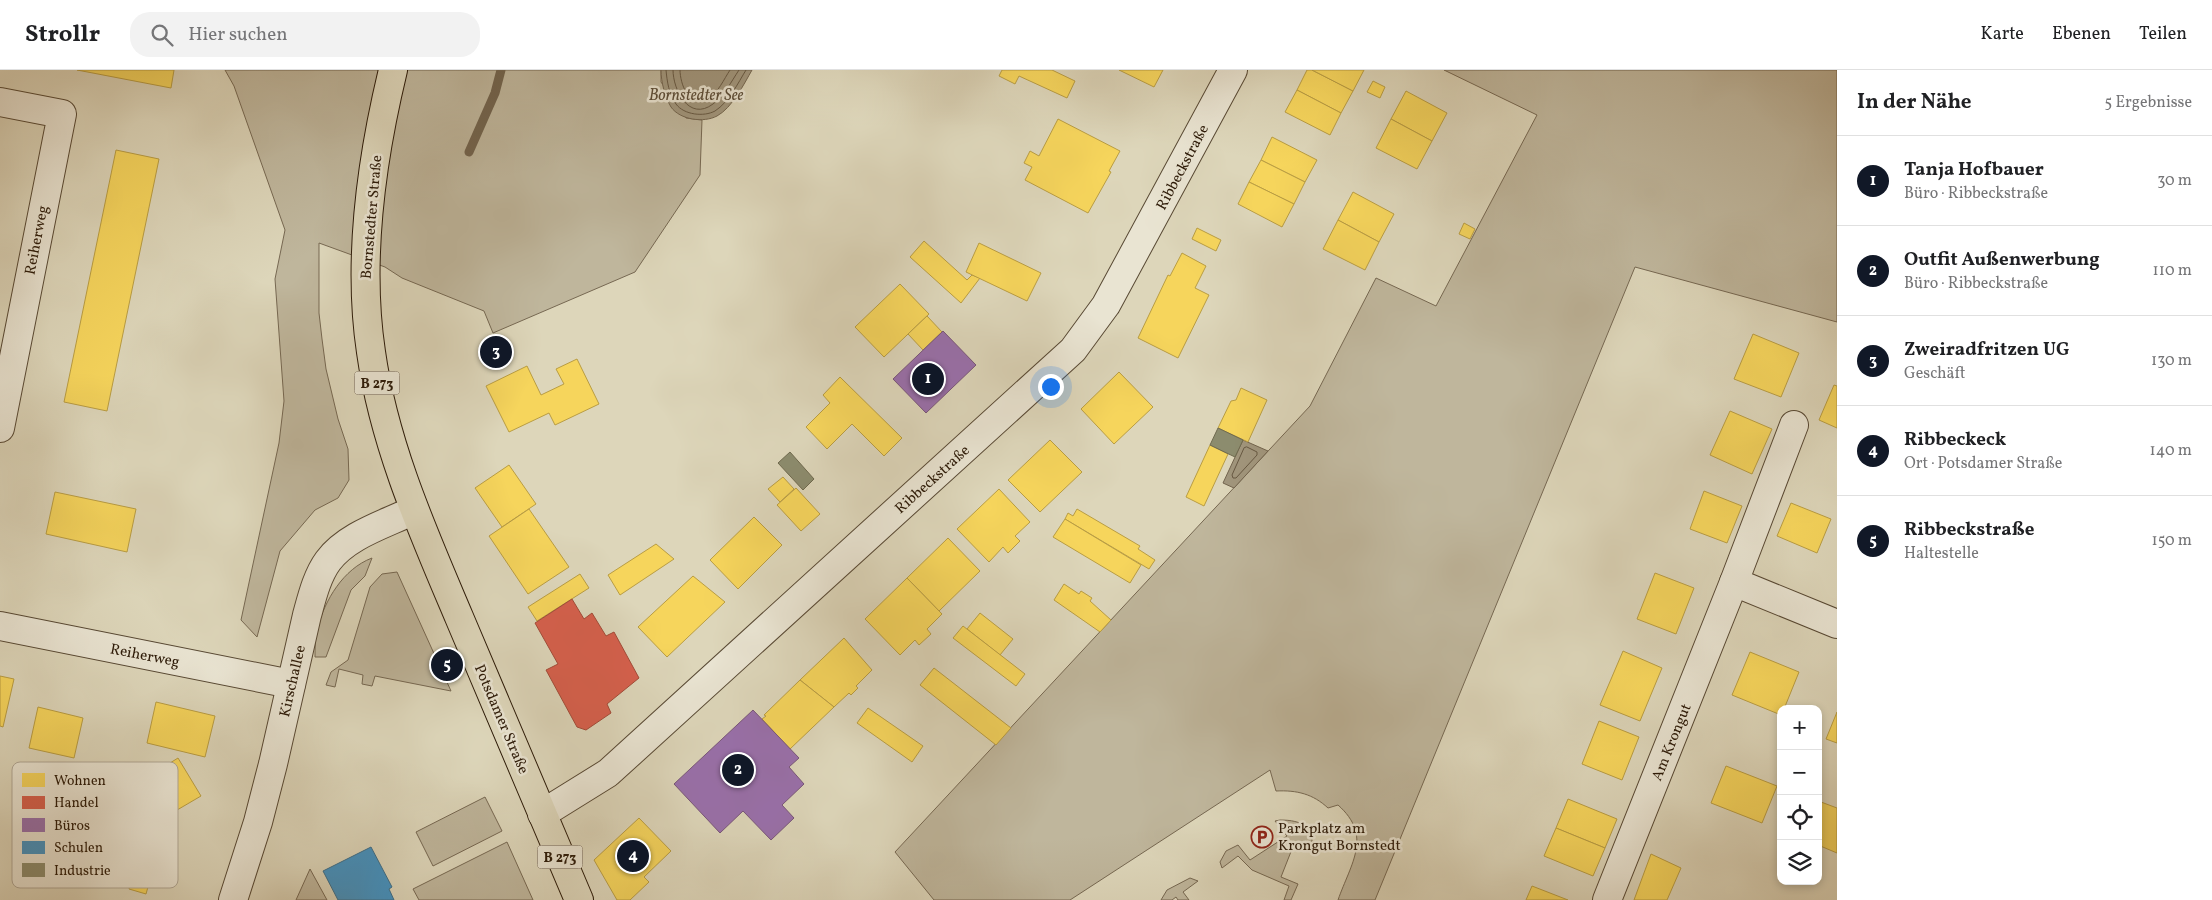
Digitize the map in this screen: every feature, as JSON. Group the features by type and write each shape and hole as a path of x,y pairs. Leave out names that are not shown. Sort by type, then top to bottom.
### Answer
{"main road":[{"name":"Bornstedter Straße","path":"393,70 375,162 365,252 365,280 371,353 389,435 414,510"},
{"name":"Potsdamer Straße","path":"414,510 579,900"}],"street":[{"name":"Ribbeckstraße","path":"542,814 608,773 1073,350 1106,305 1233,70"},
{"name":"Reiherweg","path":"0,102 62,114 0,428"},
{"name":"Am Krongut","path":"1607,900 1734,582 1794,425"},
{"name":"Kirschallee","path":"233,900 258,822 307,615 327,561 341,547 353,539 414,510"},
{"path":"1734,582 1837,624"},
{"name":"Reiherweg","path":"0,626 291,684"}],"shaded area":[{"path":"225,70 661,70 661,82 686,118 702,120 700,175 635,272 493,333 484,311 402,278 385,267 319,243 319,313 322,339 326,369 338,419 348,449 349,480 338,498 315,510 280,551 257,637 241,620 279,443 284,401 275,279 285,230 234,86"},
{"path":"1444,70 1837,70 1837,322 1635,267 1375,900 1338,900 1356,850 1355,828 1349,816 1338,805 1328,808 1316,799 1304,794 1291,791 1276,791 1270,770 1070,900 934,900 895,852 1310,406 1376,278 1436,306 1537,115"},
{"path":"372,558 365,576 351,590 326,657 315,657 317,629 330,597 352,570"},
{"path":"397,572 451,691 375,676 372,686 362,684 363,675 339,669 335,687 326,685 331,672 348,660 370,587 382,574"},
{"path":"485,797 502,831 433,866 416,832"},
{"path":"1275,821 1295,821 1306,826 1312,843 1311,851 1294,844 1281,877 1298,884 1291,900 1284,900 1289,886 1252,870 1238,856 1222,868 1220,862 1226,851 1238,845 1250,860 1287,836"},
{"path":"507,842 533,900 419,900 413,889"},
{"path":"310,869 327,900 296,900"},
{"path":"1190,878 1198,881 1183,892 1189,900 1178,900 1176,897 1172,900 1161,900 1167,890"}],"water":[{"name":"Bornstedter See","path":"661,70 752,70 728,107 717,116 699,120 680,115 671,107 664,89"},
{"path":"1243,440 1268,451 1234,488 1223,483"}],"building: Wohnen":[{"path":"77,70 174,70 171,88"},
{"path":"1002,70 1052,70 1075,81 1067,98 1019,76 1015,84 999,76"},
{"path":"1119,70 1163,70 1154,87"},
{"path":"1307,70 1312,70 1353,91 1341,113 1297,90"},
{"path":"1312,70 1364,70 1353,91"},
{"path":"1373,81 1385,87 1380,98 1367,92"},
{"path":"1297,90 1341,113 1330,135 1285,112"},
{"path":"1406,91 1447,113 1432,141 1391,119"},
{"path":"1058,119 1120,151 1109,171 1111,172 1088,213 1025,180 1032,167 1024,163 1030,151 1039,156"},
{"path":"1391,119 1432,141 1417,169 1376,148"},
{"path":"1272,137 1317,160 1305,182 1261,160"},
{"path":"116,150 159,159 107,411 64,402"},
{"path":"1261,160 1305,182 1294,204 1249,182"},
{"path":"1249,182 1294,204 1282,227 1238,204"},
{"path":"1353,192 1394,214 1379,242 1338,220"},
{"path":"1338,220 1379,242 1365,270 1323,249"},
{"path":"1464,223 1475,229 1470,239 1459,234"},
{"path":"1197,228 1221,240 1216,251 1192,239"},
{"path":"924,241 967,280 972,275 980,278 961,303 910,257"},
{"path":"979,243 1041,273 1027,301 966,272"},
{"path":"1182,253 1206,266 1195,288 1209,295 1178,358 1138,338 1168,275 1170,276"},
{"path":"900,284 929,314 884,357 855,327"},
{"path":"927,316 942,332 923,350 908,334"},
{"path":"1753,334 1799,353 1781,397 1734,379"},
{"path":"577,359 599,404 555,425 549,413 509,432 486,386 527,366 541,395 564,384 556,369"},
{"path":"1119,372 1153,407 1114,444 1081,409"},
{"path":"840,377 902,438 884,456 852,424 827,449 806,427 830,403 823,395"},
{"path":"1834,385 1837,386 1837,428 1819,420"},
{"path":"1241,388 1267,400 1248,442 1218,428 1231,401 1236,400"},
{"path":"1730,411 1772,429 1752,474 1710,455"},
{"path":"1050,440 1082,472 1040,512 1008,480"},
{"path":"1210,445 1228,454 1204,506 1186,497"},
{"path":"509,465 536,504 502,527 475,488"},
{"path":"783,477 794,489 780,502 768,489"},
{"path":"796,488 820,514 801,531 777,505"},
{"path":"999,489 1030,522 1015,536 1020,541 1008,553 1003,547 989,562 957,529"},
{"path":"1704,491 1742,506 1727,543 1690,529"},
{"path":"55,492 136,509 127,552 46,534"},
{"path":"1791,503 1831,519 1817,553 1777,536"},
{"path":"529,509 569,567 528,594 489,536"},
{"path":"1077,509 1140,546 1138,549 1155,560 1149,569 1065,519 1068,513 1073,516"},
{"path":"754,517 782,545 738,589 710,560"},
{"path":"1065,519 1141,565 1130,583 1053,537"},
{"path":"948,538 980,571 939,611 907,578"},
{"path":"656,544 674,559 620,595 608,575"},
{"path":"1655,573 1694,588 1676,634 1637,619"},
{"path":"580,574 589,588 537,621 528,607"},
{"path":"693,576 725,602 667,657 638,627"},
{"path":"907,578 942,614 927,629 931,634 919,645 915,640 900,655 865,619"},
{"path":"1064,584 1079,594 1081,591 1092,598 1090,601 1111,620 1100,632 1054,600"},
{"path":"980,613 1013,639 1000,655 967,629"},
{"path":"963,626 1025,674 1016,686 953,638"},
{"path":"844,638 872,670 856,686 858,688 851,695 849,693 834,707 800,680"},
{"path":"1623,651 1662,668 1640,721 1600,705"},
{"path":"1750,652 1799,672 1786,705 1777,705 1777,713 1732,695"},
{"path":"934,668 1011,728 996,745 920,685"},
{"path":"0,676 14,679 3,727 0,726"},
{"path":"800,680 834,707 790,749 762,719"},
{"path":"156,702 215,716 205,757 147,743"},
{"path":"38,707 83,718 74,758 29,748"},
{"path":"868,708 923,746 912,762 857,723"},
{"path":"1837,712 1837,743 1826,739"},
{"path":"1599,721 1639,737 1622,780 1582,764"},
{"path":"178,758 201,796 178,809 178,762 172,762"},
{"path":"1726,766 1777,786 1762,823 1711,803"},
{"path":"1568,799 1617,819 1605,848 1556,828"},
{"path":"1822,802 1837,808 1837,853 1822,847"},
{"path":"639,818 671,851 644,877 649,882 630,900 617,900 594,860"},
{"path":"1556,828 1605,848 1593,876 1544,856"},
{"path":"1651,854 1681,868 1667,900 1634,900"},
{"path":"1532,886 1568,900 1526,900"},
{"path":"129,888 148,888 146,894"}],"building: Handel":[{"path":"572,599 584,619 592,613 606,636 614,632 639,678 607,704 611,713 586,730 577,727 546,670 558,664 535,623"}],"building: Büros":[{"path":"943,331 976,365 926,413 893,379"},
{"path":"753,710 799,758 789,767 804,784 782,805 794,818 771,840 743,811 720,833 674,784"}],"building: Schulen":[{"path":"371,847 392,887 389,889 394,900 338,900 323,871"}],"building: Industrie":[{"path":"1218,428 1243,440 1235,457 1210,445"},
{"path":"790,452 814,479 803,490 778,463"}],"waterway":[{"path":"469,152 495,93 501,70"}],"place":[{"name":"Zweiradfritzen UG","path":"496,352"},
{"name":"Tanja Hofbauer","path":"928,379"},
{"name":"Ribbeckstraße","path":"447,665"},
{"name":"Outfit Außenwerbung","path":"738,770"},
{"name":"Parkplatz am Krongut Bornstedt","path":"1262,837"},
{"name":"Ribbeckeck","path":"633,856"}]}
